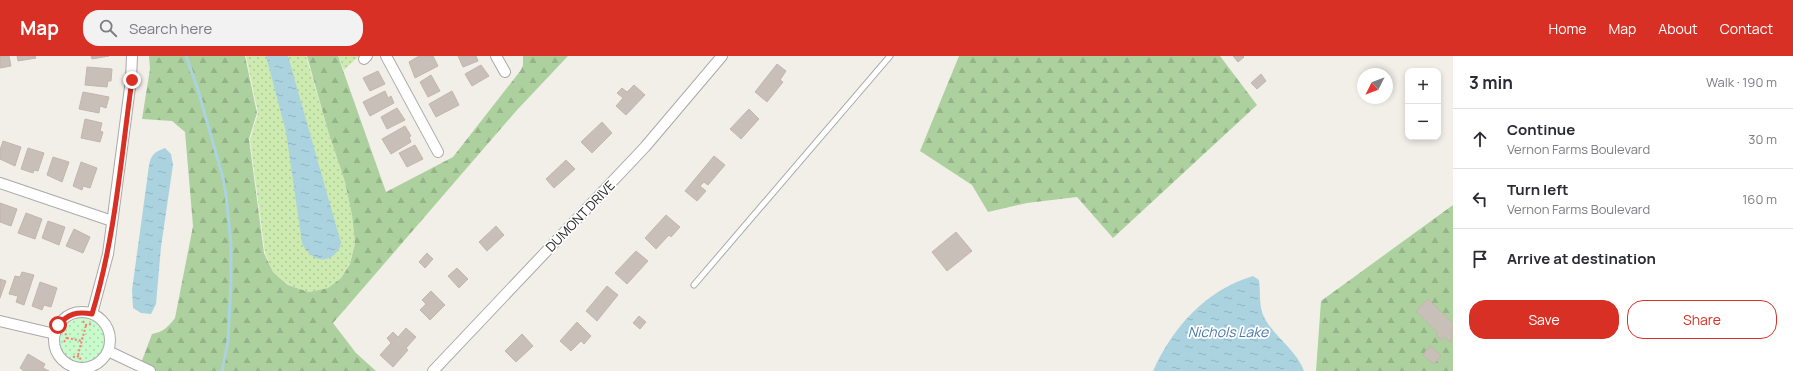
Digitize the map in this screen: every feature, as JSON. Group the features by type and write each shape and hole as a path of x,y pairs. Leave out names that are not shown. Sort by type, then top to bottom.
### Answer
{"street":[{"path":"92,319 108,254 132,80 132,56"},
{"path":"386,56 438,152"},
{"path":"496,56 505,72"},
{"name":"DUMONT DRIVE","path":"433,371 645,148 722,56"},
{"path":"0,183 112,221"},
{"path":"83,312 92,319 100,319 107,327 110,336 108,351 100,362 92,367 82,368 66,363 58,354 54,342 60,333 58,325 65,318 73,314 83,312"},
{"path":"0,321 60,333"},
{"path":"108,351 150,371"}],"lane":[{"path":"694,284 890,56"}],"path":[{"path":"72,365 78,356 86,325 92,319"},
{"path":"83,321 86,325"},
{"path":"60,333 67,338 82,341"},
{"path":"64,342 67,338"},
{"path":"78,356 81,360"}],"green space":[{"path":"149,56 245,56 257,113 249,139 264,253 273,272 288,285 309,292 328,288 341,278 350,264 355,243 352,215 345,182 328,131 307,56 338,56 386,192 453,157 521,70 523,65 523,56 568,56 517,110 333,323 356,353 376,371 138,371 152,334 165,329 175,318 193,226 185,132 172,121 142,119 150,69"},
{"path":"246,56 306,56 345,182 352,215 355,243 350,263 341,278 328,288 309,292 289,285 273,272 265,253 250,140 258,113"},
{"path":"338,56 359,56 344,70"},
{"path":"959,56 1220,56 1257,105 1113,238 1077,197 1027,203 988,212 972,185 920,151"},
{"path":"1453,205 1453,371 1316,371 1321,301"},
{"path":"79,318 87,318 96,322 102,328 106,341 102,354 96,360 87,364 79,364 70,360 64,354 60,345 60,337 64,328 70,322"}],"water":[{"path":"266,56 288,56 341,243 339,249 330,258 316,258 308,252 302,243 286,132"},
{"path":"165,148 171,154 173,165 161,247 156,304 151,314 141,313 133,308 132,290 150,160 156,152"},
{"name":"Nichols Lake","path":"1253,276 1259,280 1261,304 1265,319 1269,326 1296,357 1304,371 1153,371 1170,340 1193,312 1220,291 1236,282"}],"building":[{"path":"0,56 9,56 11,66 0,68"},
{"path":"17,56 35,56 36,58 18,61"},
{"path":"91,56 109,56 92,59"},
{"path":"419,56 433,56 438,66 415,78 409,62"},
{"path":"458,56 476,56 478,61 463,67"},
{"path":"1233,56 1243,56 1244,57 1238,62"},
{"path":"777,64 786,71 780,80 783,82 767,102 755,92"},
{"path":"481,65 489,76 472,86 465,74"},
{"path":"87,67 112,69 111,81 108,81 107,87 85,85"},
{"path":"378,71 385,84 370,91 363,78"},
{"path":"1261,74 1266,81 1257,89 1251,83"},
{"path":"431,75 440,91 428,97 420,82"},
{"path":"634,85 645,95 626,115 616,106 623,98 617,93 622,88 627,92"},
{"path":"385,91 388,98 391,96 394,103 370,116 363,102"},
{"path":"452,91 459,105 436,117 429,104"},
{"path":"83,92 109,97 106,108 100,106 99,113 79,109"},
{"path":"397,108 405,120 387,129 381,117"},
{"path":"749,109 759,119 741,139 730,129"},
{"path":"85,119 102,123 100,131 103,132 100,142 81,138"},
{"path":"602,122 612,133 592,153 581,142"},
{"path":"405,126 411,136 409,137 411,142 391,154 382,139"},
{"path":"3,141 21,147 15,166 0,159 0,150"},
{"path":"415,145 423,159 407,167 399,153"},
{"path":"28,148 44,153 38,171 34,170 33,173 21,169"},
{"path":"714,156 725,165 708,185 704,182 700,186 706,191 697,201 685,191"},
{"path":"53,157 69,162 62,182 47,175"},
{"path":"566,160 575,169 554,188 546,179"},
{"path":"81,162 97,168 90,188 83,186 82,190 73,186"},
{"path":"0,203 17,209 11,226 0,222"},
{"path":"26,213 42,219 35,239 18,233"},
{"path":"666,215 680,227 671,237 669,235 656,249 645,238"},
{"path":"48,221 65,227 59,245 42,238"},
{"path":"496,226 504,235 487,251 479,242"},
{"path":"74,229 90,237 83,253 66,246"},
{"path":"956,232 972,251 947,271 932,252"},
{"path":"636,251 648,261 627,284 615,273"},
{"path":"427,253 433,259 425,268 419,262"},
{"path":"457,268 468,279 459,288 448,276"},
{"path":"22,272 34,275 24,305 16,302 18,296 9,294 15,276 20,277"},
{"path":"0,279 6,281 0,298"},
{"path":"40,282 57,288 51,307 44,305 42,310 32,306"},
{"path":"607,286 618,295 597,321 586,311"},
{"path":"431,291 445,305 430,320 420,310 426,304 422,300"},
{"path":"1428,299 1453,324 1451,343 1445,337 1442,340 1436,335 1438,333 1416,311"},
{"path":"639,316 646,322 640,329 633,323"},
{"path":"577,322 591,336 584,344 581,341 571,351 560,341"},
{"path":"406,328 416,337 406,348 408,350 393,367 380,355 391,343 387,338 393,332 398,337"},
{"path":"522,334 533,346 516,362 505,351"},
{"path":"1430,346 1441,356 1434,364 1423,355"},
{"path":"28,354 45,364 43,368 49,371 24,371 20,368"}],"waterway":[{"path":"186,56 198,90 223,178 226,195 231,243 231,284 228,341 222,371"}],"route":[{"path":"58,325 65,318 73,314 83,312 92,314 96,302 108,254 132,80"}]}
